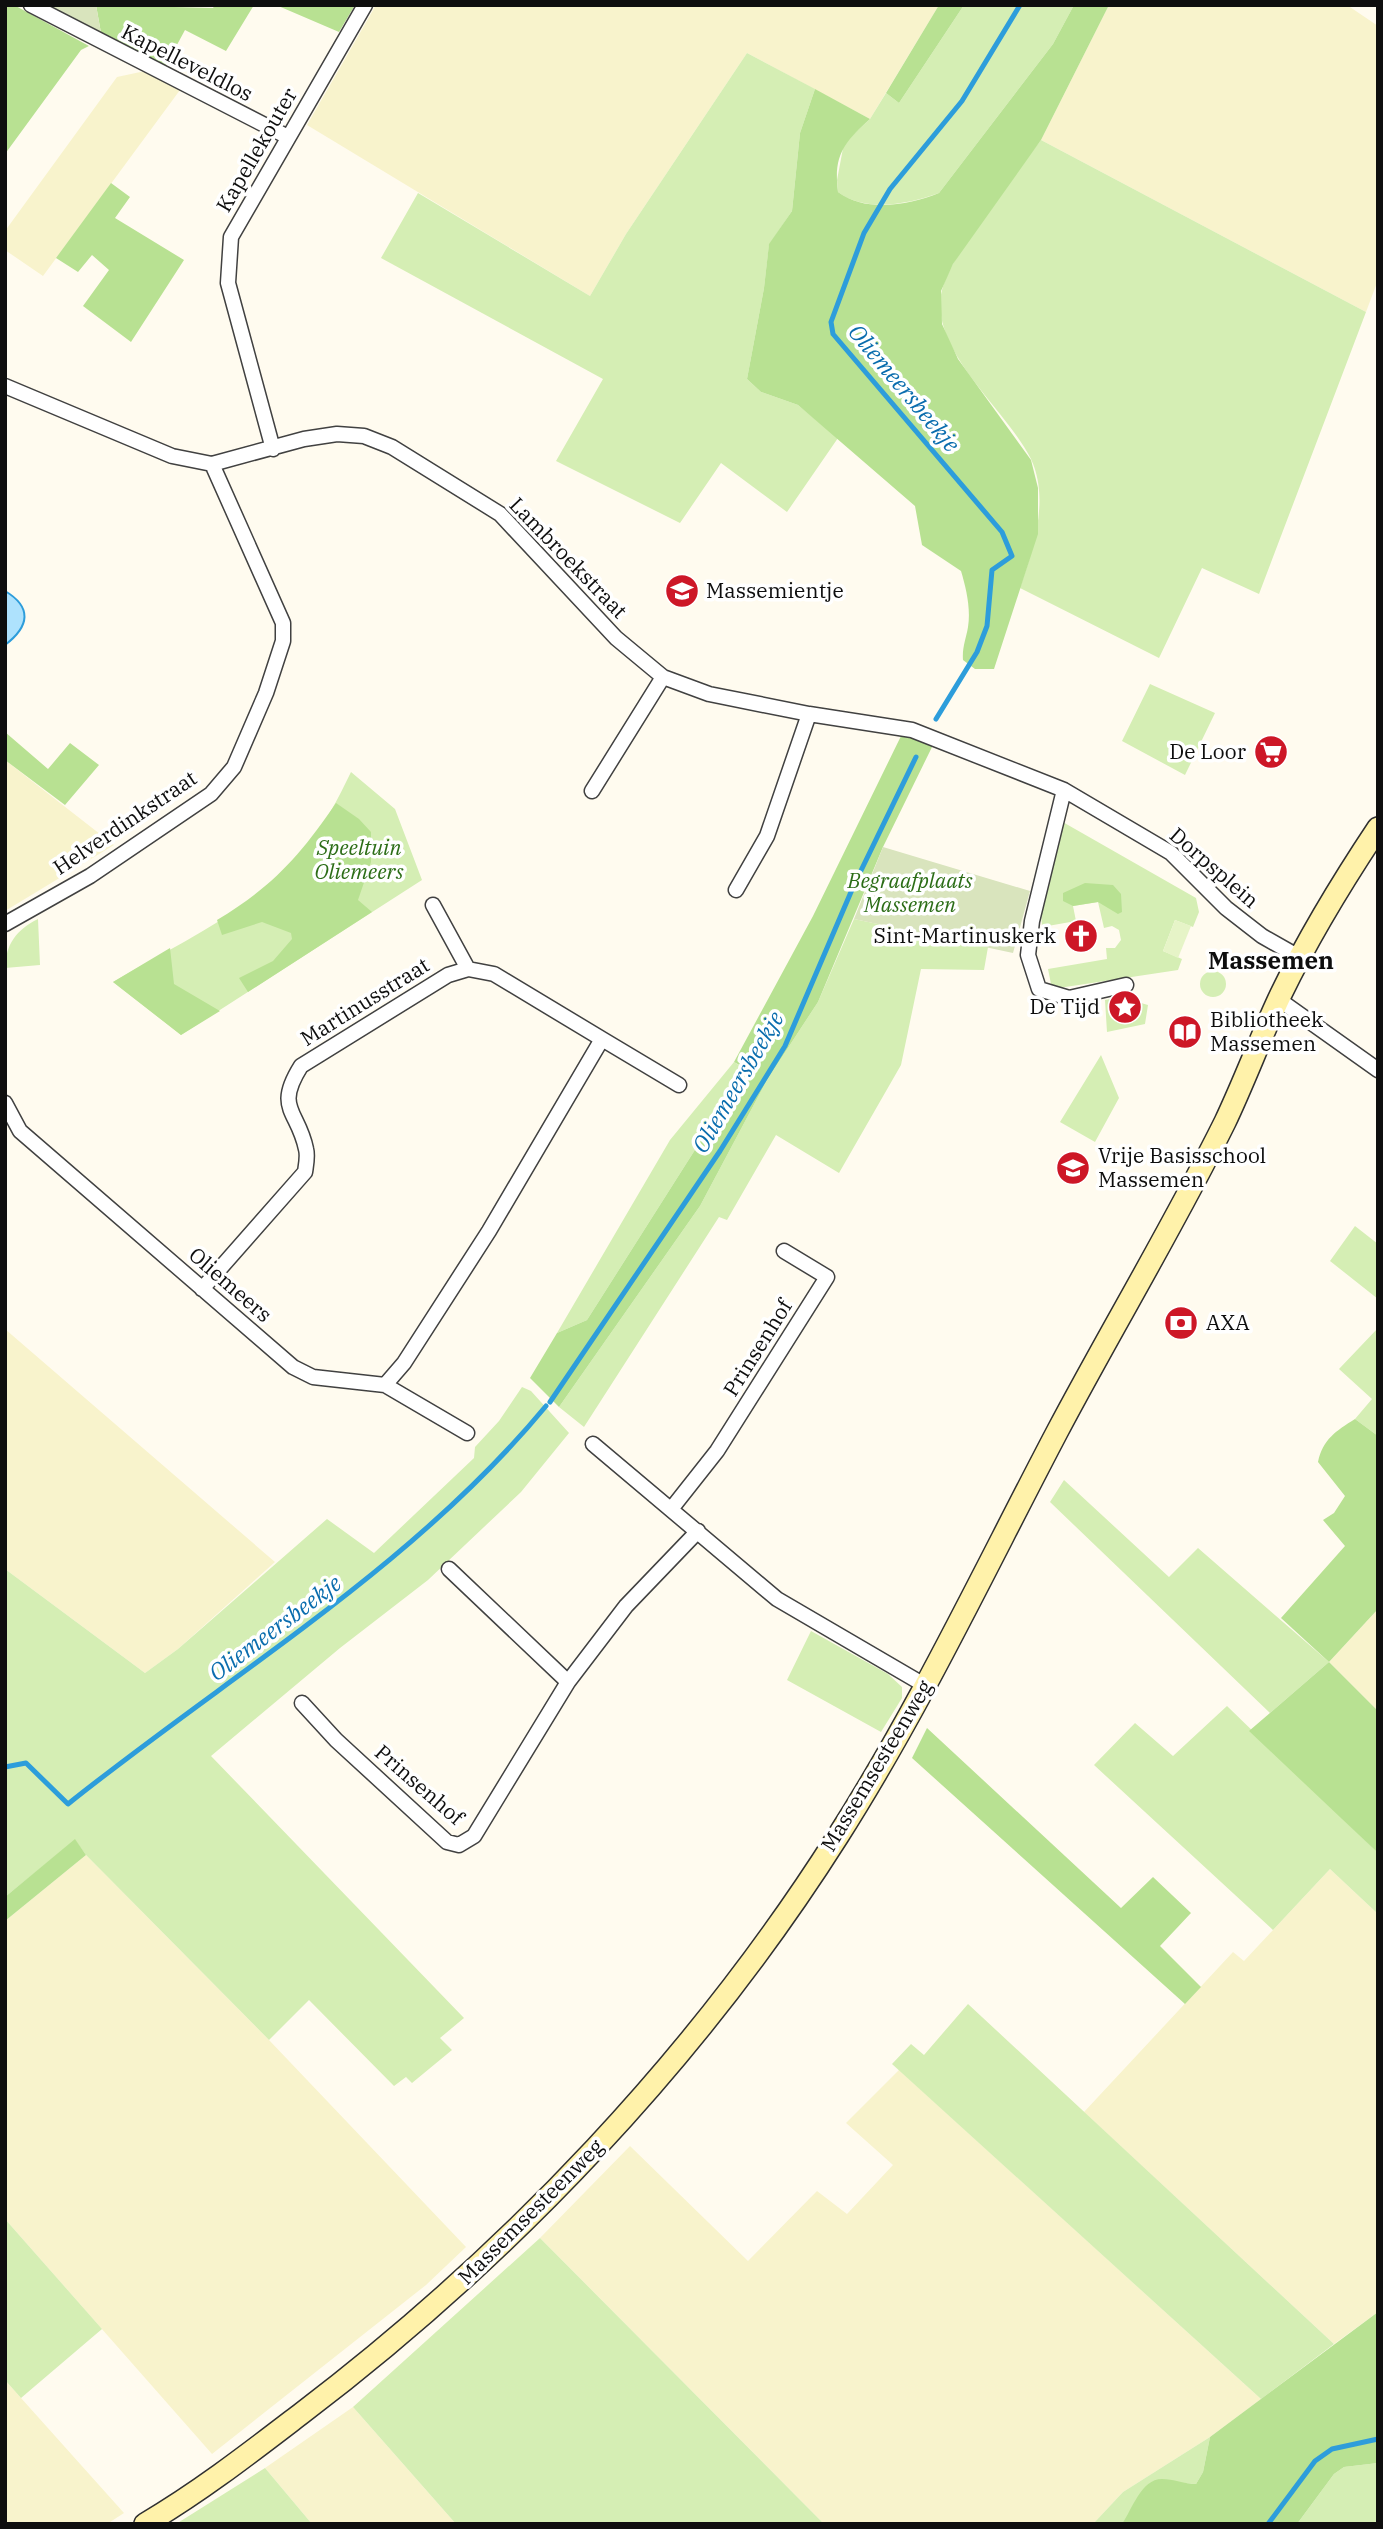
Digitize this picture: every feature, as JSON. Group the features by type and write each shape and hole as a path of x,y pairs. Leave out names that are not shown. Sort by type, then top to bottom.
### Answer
{"main road":[{"name":"Massemsesteenweg","path":"145,2524 212,2482 339,2386 428,2312 604,2141 694,2034 802,1889 838,1837 926,1686 1058,1429 1225,1121 1299,957 1335,894 1378,828"}],"street":[{"name":"Kapelleveldlos","path":"31,5 288,137"},
{"name":"Kapellekouter","path":"273,449 228,283 231,237 365,5"},
{"name":"Lambroekstraat","path":"5,386 172,456 212,464 337,434 363,436 404,454 500,514 616,638 663,677 709,694 809,715 912,730"},
{"name":"Helverdinkstraat","path":"5,924 90,876 187,813 211,794 234,767 266,693 283,641 283,622 277,604 227,503 212,464"},
{"path":"592,791 663,677"},
{"path":"736,890 768,836 809,715"},
{"name":"Dorpsplein","path":"912,730 1064,790 1171,853 1226,908 1262,936 1299,957"},
{"path":"1064,790 1032,921 1028,955 1039,989 1069,998 1126,985"},
{"path":"433,905 468,969 494,974 679,1086"},
{"name":"Martinusstraat","path":"202,1289 305,1172 307,1150 288,1104 289,1085 301,1066 448,975 468,969"},
{"path":"1278,999 1378,1070"},
{"path":"385,1385 404,1363 489,1231 602,1039"},
{"name":"Oliemeers","path":"5,1103 20,1131 293,1367 313,1377 385,1385 467,1433"},
{"name":"Prinsenhof","path":"672,1508 717,1451 827,1277 784,1251"},
{"path":"593,1444 777,1599 926,1686"},
{"name":"Prinsenhof","path":"302,1703 336,1740 447,1842 459,1844 474,1836 568,1682 626,1606 698,1531"},
{"path":"449,1569 568,1682"}],"shaded area":[{"path":"376,5 939,5 870,119 747,53 626,234 590,296 307,125"},
{"path":"1109,5 1347,5 1378,26 1378,280 1366,312 1041,140"},
{"path":"145,71 180,90 43,276 5,250 5,231 117,77"},
{"path":"5,760 114,845 5,911"},
{"path":"5,1329 275,1562 178,1649 145,1673 5,1569"},
{"path":"1378,1609 1378,1711 1329,1662"},
{"path":"86,1855 269,2040 466,2247 426,2285 212,2454 5,2219 5,1921"},
{"path":"1330,1869 1378,1914 1378,2312 1334,2344 1084,2112 1233,1952 1244,1961"},
{"path":"899,2070 1261,2399 1210,2437 1123,2492 1093,2524 824,2524 540,2238 630,2146 748,2261 817,2191 847,2214 893,2165 846,2123"},
{"path":"5,2380 124,2513 107,2524 5,2524"},
{"path":"353,2407 456,2524 312,2524 265,2468"}],"green space":[{"path":"5,5 14,5 89,46 81,50 5,154"},
{"path":"46,5 96,5 101,33"},
{"path":"96,5 213,8 215,5 254,5 226,51 185,30 165,67 101,33"},
{"path":"276,5 355,5 339,32"},
{"path":"939,5 964,5 899,103 886,93"},
{"path":"964,5 1074,5 1053,44 939,193 887,204 861,203 849,199 838,192 837,180 844,143 870,119 886,93 899,103"},
{"path":"1074,5 1109,5 1041,140 953,264 941,291 942,324 958,359 1031,460 1038,488 1038,534 994,669 975,669 963,660 969,613 961,571 922,545 915,506 798,405 761,392 747,379 764,288 769,244 792,211 800,133 815,89 870,119 848,142 839,158 838,192 849,199 874,205 927,197 939,193 1053,44"},
{"path":"747,53 815,89 800,133 792,211 769,245 747,379 761,392 798,405 838,438 787,512 721,463 680,523 556,461 603,379 381,258 418,193 590,296 626,234"},
{"path":"1041,140 1366,312 1259,594 1202,568 1159,658 1020,588 1038,524 1037,475 1020,440 972,378 946,334 941,312 942,290 948,274 971,235"},
{"path":"111,183 130,197 115,218 184,260 131,342 83,306 109,270 92,255 78,272 56,258"},
{"path":"1150,684 1215,713 1185,775 1122,741"},
{"path":"5,732 48,769 70,743 99,765 65,805 5,760"},
{"path":"902,734 933,745 883,847 818,1002 767,1080 700,1206 559,1407 530,1378 557,1333 587,1320 712,1123 754,1073 734,1062 813,916"},
{"name":"Speeltuin Oliemeers","path":"351,772 395,809 422,880 181,1035 113,982 215,924 264,890 312,840"},
{"path":"336,803 359,819 371,832 371,862 358,900 372,912 248,992 239,978 273,961 292,939 291,933 262,922 222,935 217,920 254,895 284,869"},
{"path":"1061,821 1196,898 1199,912 1193,927 1175,920 1163,951 1182,959 1178,970 1052,989 1048,969 1107,959 1106,948 1115,948 1121,940 1119,930 1112,926 1104,928 1098,902 1073,906 1076,921 1042,927 1040,898"},
{"name":"Begraafplaats Massemen","path":"883,847 1030,891 1013,953 854,919"},
{"path":"1085,883 1113,885 1121,894 1122,912 1118,914 1098,902 1073,906 1063,901 1063,893"},
{"path":"38,919 40,965 5,968 7,952 18,933"},
{"path":"854,919 988,947 984,970 921,969 901,1065 839,1173 776,1135 727,1220 719,1217 584,1427 559,1407 700,1206 767,1080 818,1002"},
{"path":"1175,920 1191,926 1178,958 1163,951"},
{"path":"170,948 174,984 220,1011 181,1035 113,982"},
{"path":"1213,971 1222,975 1226,984 1222,993 1213,997 1204,993 1200,984 1204,975"},
{"path":"1120,997 1148,1005 1145,1024 1107,1032 1105,1000"},
{"path":"1101,1055 1119,1098 1095,1142 1060,1122"},
{"path":"734,1062 751,1073 712,1123 587,1320 557,1333 670,1140"},
{"path":"1355,1226 1378,1244 1378,1299 1330,1261"},
{"path":"1378,1328 1378,1436 1355,1419 1372,1399 1339,1369"},
{"path":"522,1387 531,1391 569,1433 521,1492 428,1580 340,1648 211,1756 464,2018 440,2038 452,2050 412,2083 406,2077 394,2086 309,2000 269,2040 86,1855 75,1840 5,1897 5,1569 145,1673 178,1649 327,1519 374,1553 474,1458 475,1447 499,1421"},
{"path":"1355,1419 1378,1436 1378,1609 1329,1662 1281,1618 1345,1546 1323,1520 1334,1513 1345,1496 1318,1462 1323,1447 1331,1436"},
{"path":"1064,1480 1169,1577 1198,1548 1329,1662 1270,1713 1050,1502"},
{"path":"811,1631 888,1674 902,1687 902,1698 881,1732 787,1680"},
{"path":"1329,1662 1378,1711 1378,1853 1249,1731"},
{"path":"1227,1706 1378,1853 1378,1914 1330,1869 1273,1930 1094,1765 1135,1723 1173,1756"},
{"path":"927,1728 1121,1908 1153,1877 1191,1913 1160,1946 1201,1987 1185,2004 912,1758"},
{"path":"75,1839 86,1855 5,1921 5,1897"},
{"path":"968,2004 1334,2344 1261,2399 892,2064 911,2044 924,2055"},
{"path":"5,2219 102,2329 21,2398 5,2380"},
{"path":"540,2238 824,2524 456,2524 353,2407"},
{"path":"1378,2312 1378,2463 1344,2467 1334,2474 1297,2524 1122,2524 1138,2496 1155,2480 1196,2484 1203,2472 1210,2437"},
{"path":"1210,2437 1203,2472 1196,2484 1180,2483 1122,2524 1093,2524 1123,2492"},
{"path":"1378,2463 1378,2524 1297,2524 1334,2474 1344,2467"},
{"path":"265,2468 312,2524 176,2524"}],"water":[{"path":"5,591 20,604 24,617 19,631 5,645"}],"waterway":[{"name":"Oliemeersbeekje","path":"936,719 977,652 987,626 992,570 1012,556 1002,532 833,334 831,322 864,233 890,189 962,101 1020,5"},
{"name":"Oliemeersbeekje","path":"550,1402 720,1151 785,1046 854,885 916,757"},
{"name":"Oliemeersbeekje","path":"5,1767 26,1763 68,1804 379,1569 438,1518 494,1464 546,1406"},
{"path":"1268,2524 1315,2461 1332,2449 1378,2439"}],"place":[{"name":"Massemientje","path":"682,591"},
{"name":"De Loor","path":"1271,752"},
{"name":"Sint-Martinuskerk","path":"1081,936"},
{"name":"De Tijd","path":"1125,1007"},
{"name":"Bibliotheek Massemen","path":"1185,1032"},
{"name":"Vrije Basisschool Massemen","path":"1073,1168"},
{"name":"AXA","path":"1181,1323"}],"district":[{"name":"Massemen","path":"1271,961"}]}
